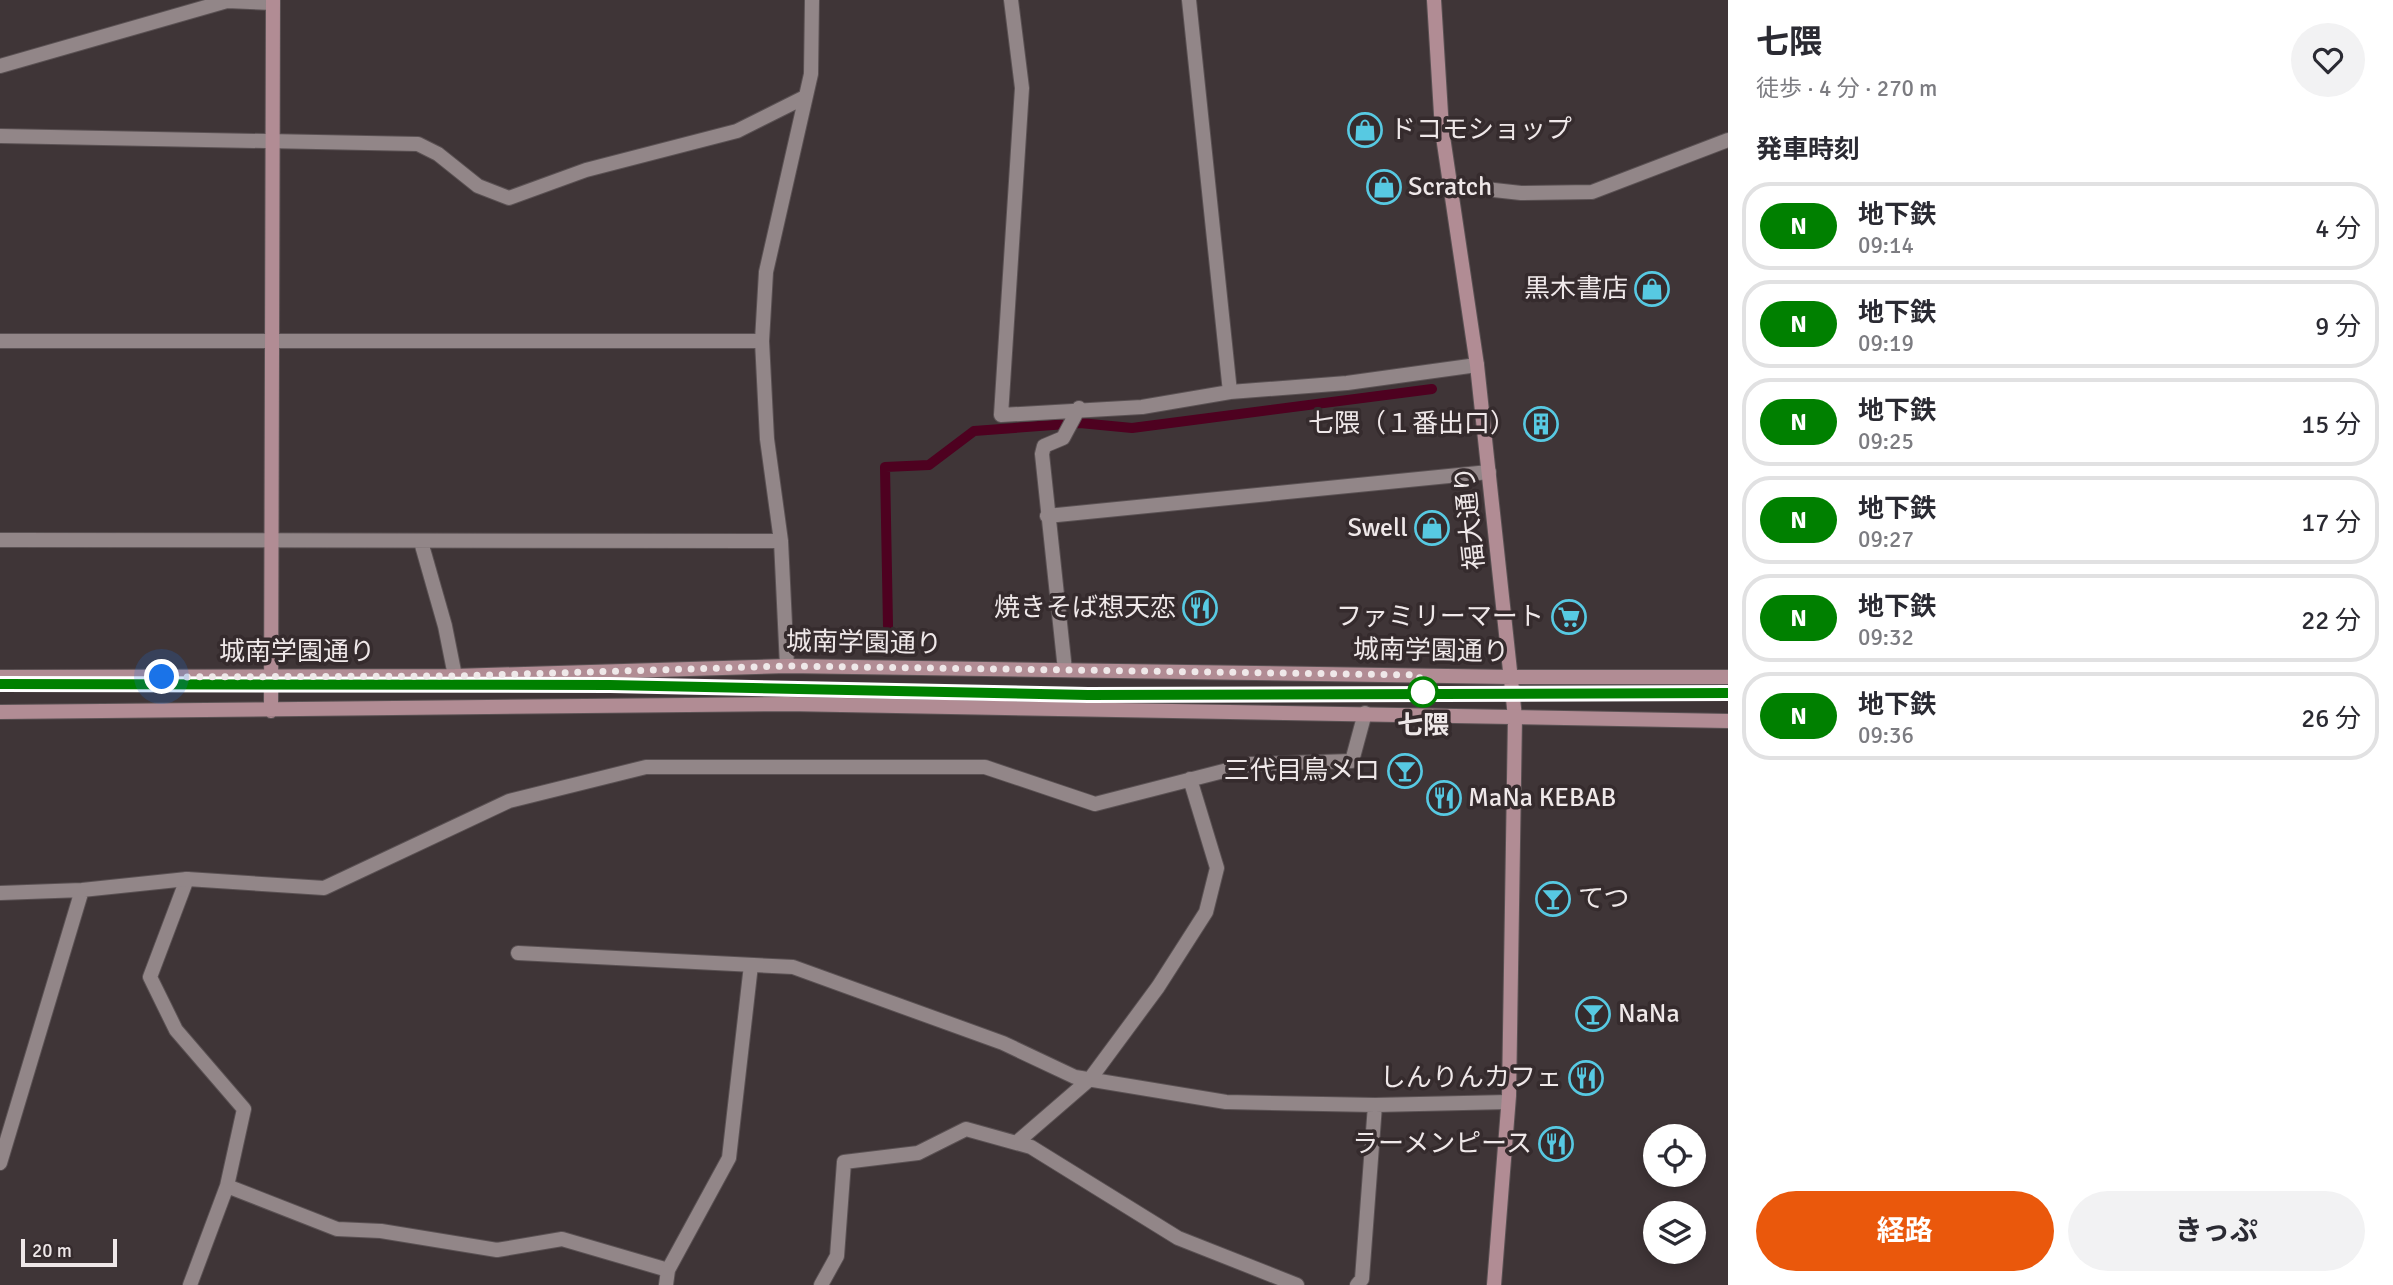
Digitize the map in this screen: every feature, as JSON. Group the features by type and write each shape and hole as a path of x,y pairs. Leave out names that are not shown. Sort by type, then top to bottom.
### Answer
{"street":[{"path":"787,666 781,541 767,439 762,341 766,272 811,74 813,0"},
{"path":"1011,0 1021,88 1001,415 1079,408 1142,407 1230,392 1347,383 1477,365"},
{"path":"1189,0 1230,392"},
{"name":"福大通り","path":"1434,0 1449,185 1477,365 1515,717 1508,1102 1494,1285"},
{"path":"0,65 227,1 273,1 269,541 271,711"},
{"path":"0,136 418,144 439,154 478,186 509,198 586,170 737,131 805,97"},
{"path":"1449,185 1521,193 1592,192 1728,140"},
{"path":"0,341 762,341"},
{"path":"1065,670 1065,650 1047,516 1042,454 1044,446 1063,438 1079,408"},
{"path":"1047,516 1489,472"},
{"path":"0,540 781,541"},
{"path":"421,542 445,626 455,676"},
{"name":"城南学園通り","path":"0,677 455,676 787,666 1511,677 1728,677"},
{"path":"0,712 787,704 1728,721"},
{"path":"0,893 82,890 187,879 324,888 509,801 646,767 985,768 1095,803 1251,764 1352,761 1365,713"},
{"path":"1016,1143 1090,1079 1158,987 1206,912 1217,868 1190,779"},
{"path":"187,879 150,977 176,1030 244,1109 227,1186 190,1285"},
{"path":"0,1163 82,890"},
{"path":"518,953 793,967 1003,1043 1074,1077 1226,1102 1375,1105 1508,1102"},
{"path":"666,1285 668,1270 729,1158 751,965"},
{"path":"1357,1285 1362,1279 1375,1105"},
{"path":"821,1285 836,1256 844,1161 918,1153 966,1129 1031,1147 1178,1238 1297,1285"},
{"path":"227,1186 337,1229 381,1231 497,1250 562,1239 668,1270"}],"waterway":[{"path":"888,626 885,467 929,465 974,431 1080,423 1132,428 1432,389"}],"metro line":[{"name":"N","path":"0,684 610,685 1088,695 1728,693"}],"place":[{"name":"ドコモショップ","path":"1365,130"},
{"name":"Scratch","path":"1384,187"},
{"name":"黒木書店","path":"1652,289"},
{"name":"七隈（１番出口）","path":"1541,424"},
{"name":"Swell","path":"1432,528"},
{"name":"焼きそば想天恋","path":"1200,608"},
{"name":"ファミリーマート","path":"1569,617"},
{"name":"七隈","path":"1423,692"},
{"name":"三代目鳥メロ","path":"1405,771"},
{"name":"MaNa KEBAB","path":"1444,798"},
{"name":"てつ","path":"1553,899"},
{"name":"NaNa","path":"1593,1014"},
{"name":"しんりんカフェ","path":"1586,1078"},
{"name":"ラーメンピース","path":"1556,1144"}],"route":[{"path":"162,677 455,676 787,666 1419,675 1423,692"}]}
